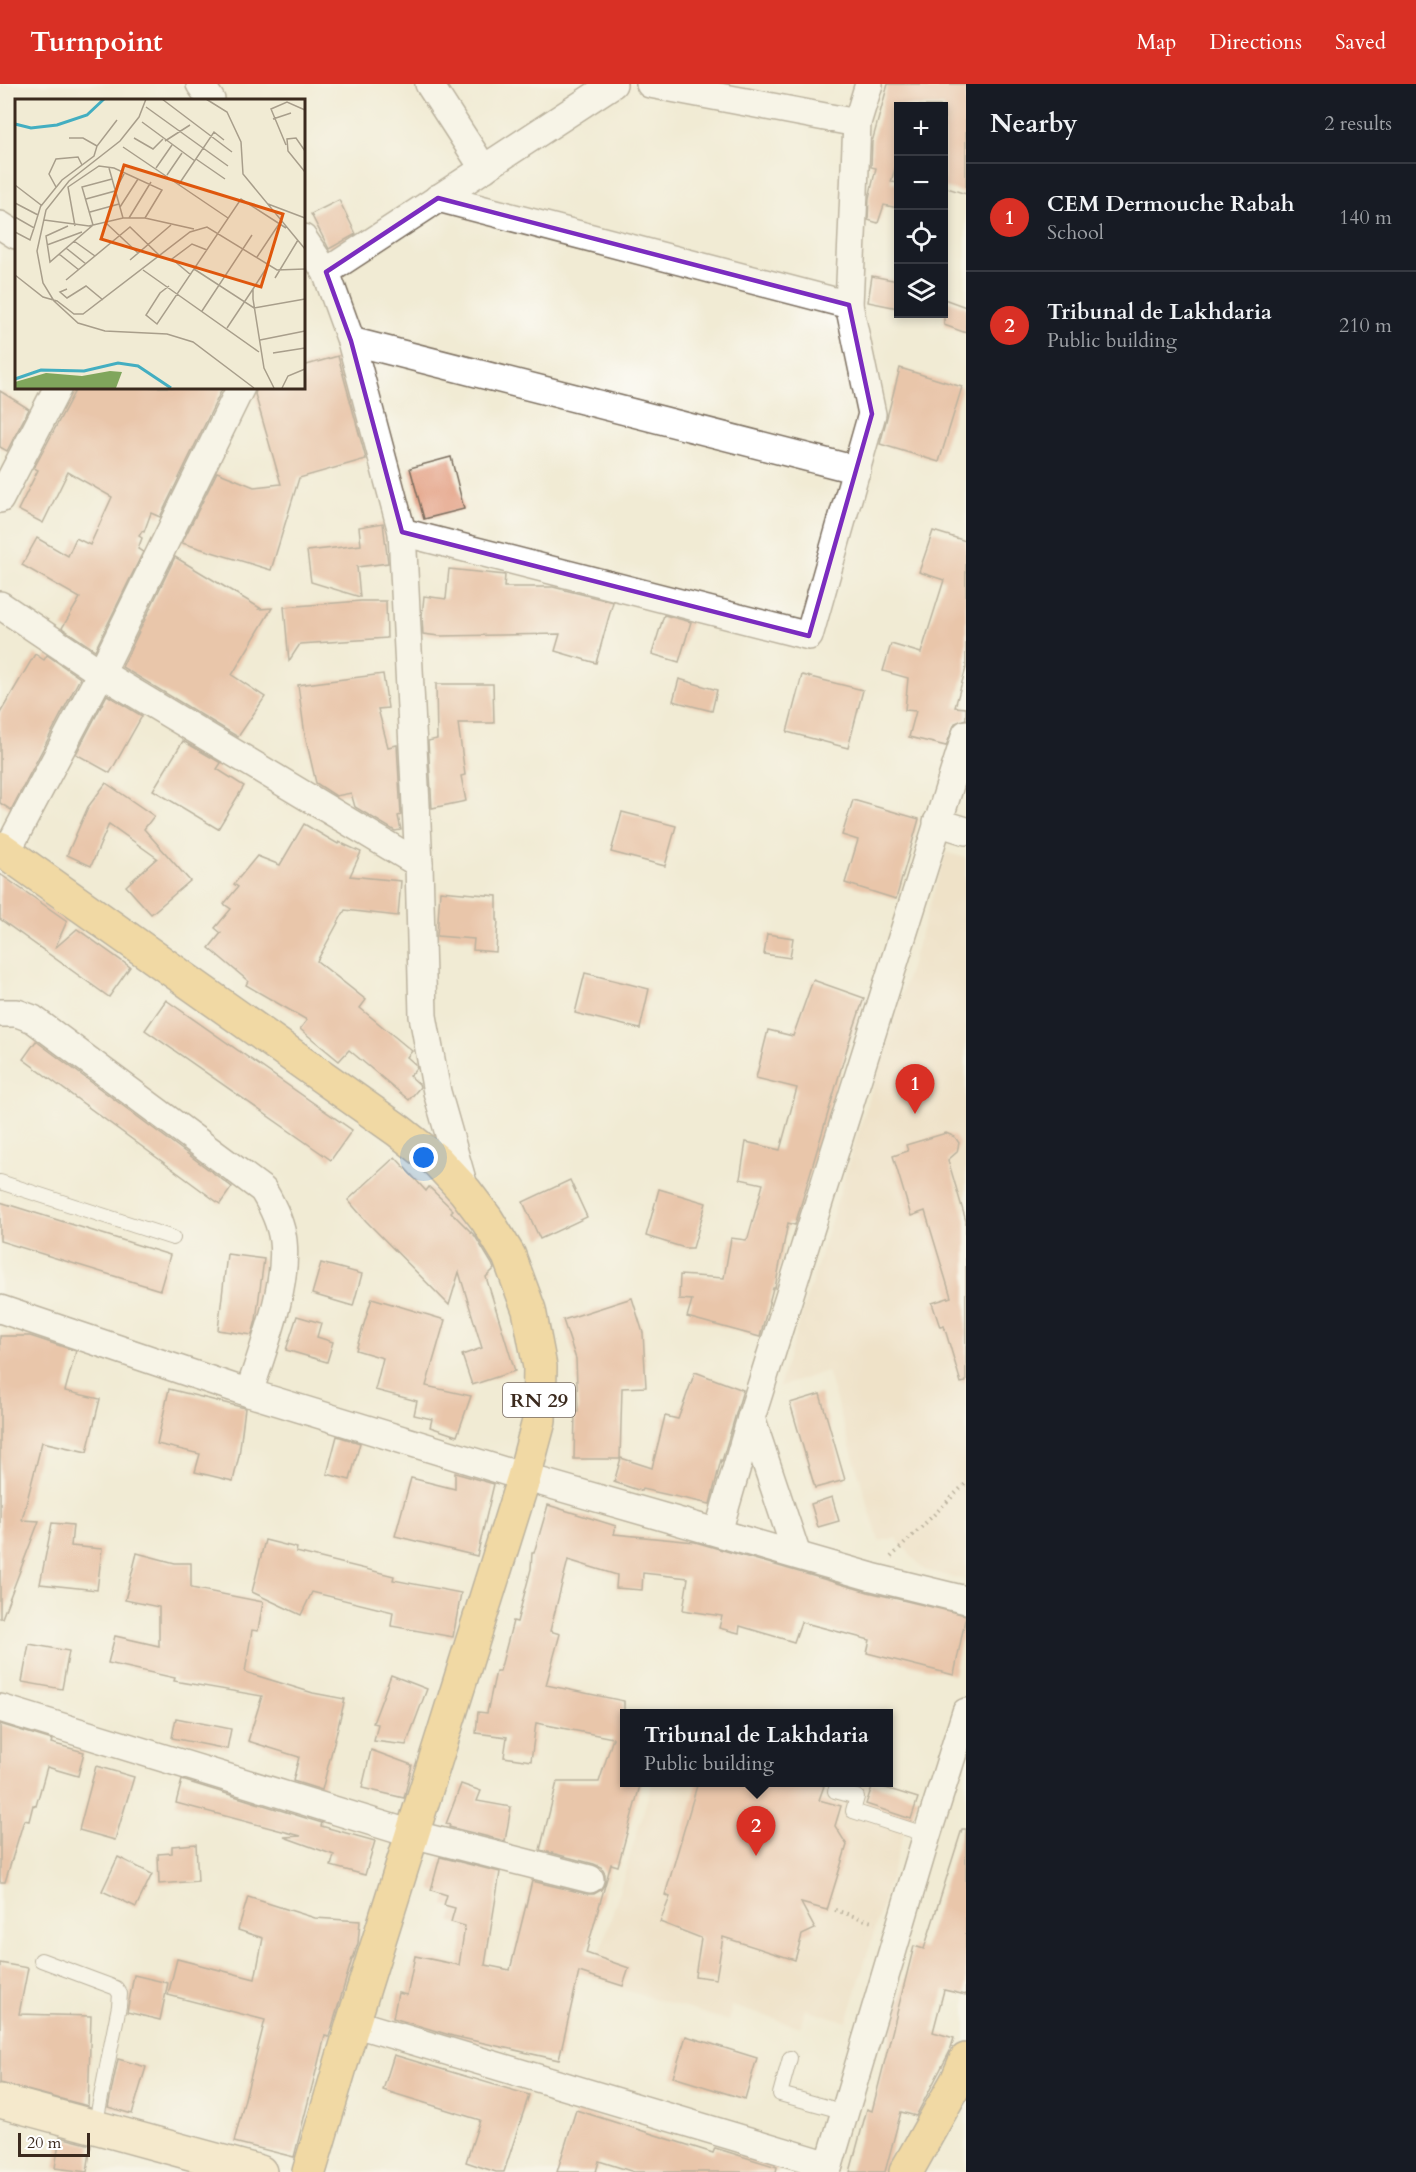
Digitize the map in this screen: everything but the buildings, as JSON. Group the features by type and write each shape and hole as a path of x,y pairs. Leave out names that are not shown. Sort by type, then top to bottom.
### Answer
{"main road":[{"name":"RN 29","path":"3,851 399,1131 437,1161 465,1191 510,1256 531,1321 540,1367 538,1421 524,1477 352,2023 309,2172"},
{"path":"906,2172 957,2081 966,2060"},
{"path":"0,2101 260,2172"}],"street":[{"path":"429,84 484,169"},
{"path":"326,272 613,84"},
{"path":"650,84 856,123"},
{"path":"402,532 809,636 872,414 849,304 856,123 869,84"},
{"path":"438,198 849,304"},
{"path":"0,225 15,235"},
{"path":"304,239 326,272 351,341 402,532 419,864 423,1016 437,1092 465,1191"},
{"path":"351,341 857,470"},
{"path":"0,499 57,388"},
{"path":"3,851 101,673 241,388"},
{"path":"0,605 101,673 419,864"},
{"path":"718,1532 751,1418 966,734"},
{"path":"937,822 966,831"},
{"path":"0,1013 16,1013 33,1019 263,1190 275,1211 283,1241 281,1285 249,1393"},
{"path":"0,1309 249,1393 524,1477 872,1576 966,1600"},
{"path":"751,1418 797,1555"},
{"path":"0,1708 412,1834 590,1879"},
{"path":"352,2023 828,2168 966,1712"}],"lane":[{"path":"0,1182 173,1238"},
{"path":"835,1791 857,1797 853,1811 927,1835"},
{"path":"41,1960 116,1988 120,1994 95,2127"},
{"path":"790,2058 780,2094 845,2112"}],"path":[{"path":"872,1576 966,1483"},
{"path":"835,1910 899,1930"}],"highlighted area":[{"path":"438,198 849,305 872,414 809,636 402,532 351,341 326,272"}],"shaded area":[{"path":"946,852 966,858 966,1580 924,1570 896,1538 879,1541 827,1371 779,1387"},
{"path":"651,1787 885,1787 915,1796 847,2022 806,2009 800,2027 732,2006 728,2021 592,1980"}],"place":[{"name":"CEM Dermouche Rabah","path":"915,1114"},
{"name":"Tribunal de Lakhdaria","path":"756,1856"}]}
